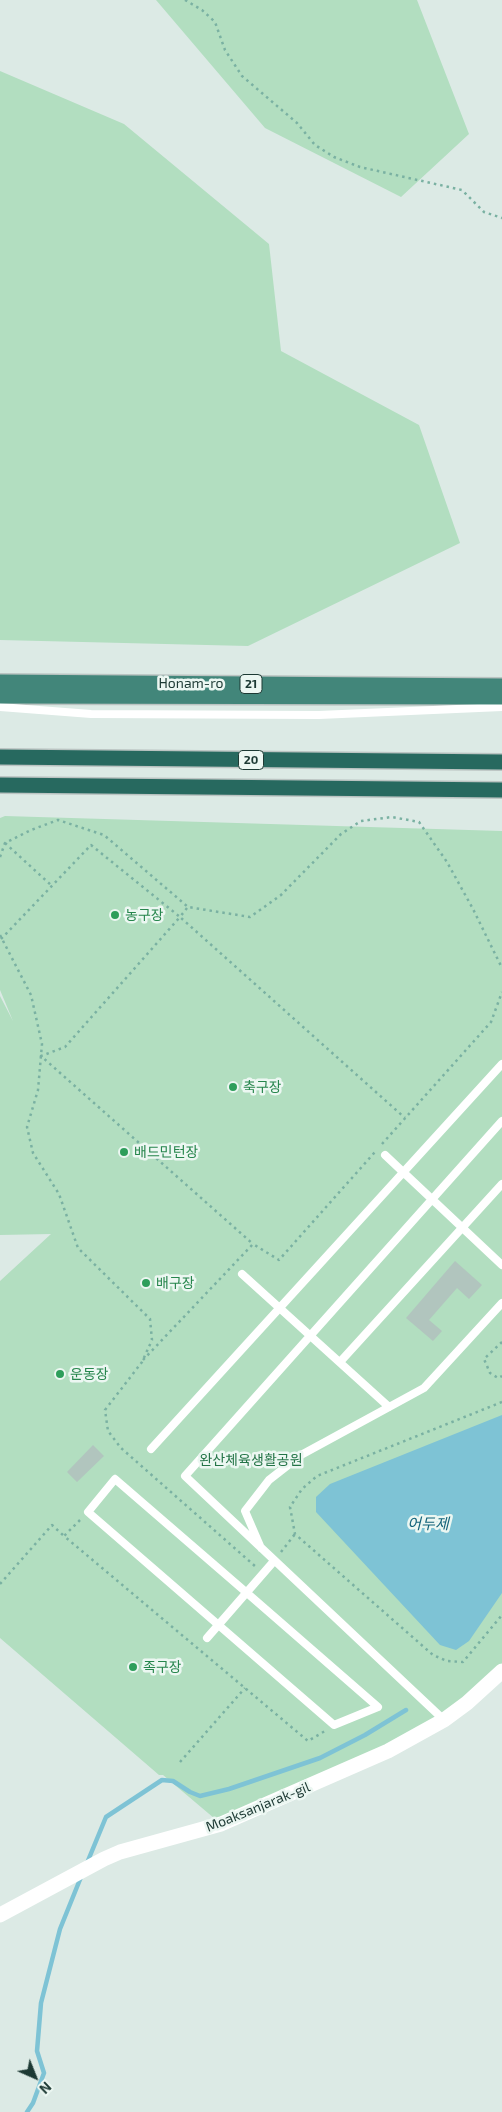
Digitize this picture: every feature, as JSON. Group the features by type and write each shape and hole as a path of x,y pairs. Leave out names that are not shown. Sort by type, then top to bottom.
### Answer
{"highway":[{"name":"Honam-ro","path":"0,682 502,686"},
{"name":"Honam-ro","path":"0,696 502,697"},
{"name":"20","path":"0,757 502,762"},
{"name":"20","path":"0,785 502,790"}],"street":[{"name":"Moaksanjarak-gil","path":"0,1916 120,1852 221,1824 388,1751 444,1720 467,1703 502,1671"}],"lane":[{"path":"0,707 91,714 299,715 502,707"},
{"path":"151,1449 502,1064"},
{"path":"444,1720 262,1551 185,1476 502,1120"},
{"path":"386,1155 502,1265"},
{"path":"340,1362 502,1184"},
{"path":"242,1274 390,1407"},
{"path":"262,1551 245,1511 269,1480 301,1455 424,1388 502,1303"},
{"path":"115,1479 247,1593 378,1707 334,1725 88,1512 115,1479"},
{"path":"206,1638 274,1561"}],"path":[{"path":"185,0 202,10 215,22 225,50 242,76 297,123 315,145 334,157 360,168 462,190 484,212 502,218"},
{"path":"0,857 5,844 31,830 58,820 104,835 188,907 250,917 280,896 341,834 361,821 392,817 419,822 451,870 473,909 502,968"},
{"path":"5,844 52,886"},
{"path":"1,939 91,845 180,917 405,1118"},
{"path":"40,1056 65,1047 188,907"},
{"path":"0,935 31,995 42,1044 38,1090 27,1127 34,1153 59,1194 78,1248 150,1319 152,1340 142,1362"},
{"path":"40,1056 253,1244 279,1260 491,1022 502,992"},
{"path":"253,1244 142,1362 105,1410 108,1431 121,1448 264,1573"},
{"path":"502,1342 484,1359 490,1373 498,1378 502,1376"},
{"path":"498,1346 502,1348"},
{"path":"502,1402 317,1476 302,1489 290,1507 295,1534 433,1655 447,1661 463,1662 502,1615"},
{"path":"64,1536 88,1512"},
{"path":"0,1584 52,1525 308,1742 334,1725"},
{"path":"274,1561 295,1534"},
{"path":"180,1762 245,1688"}],"green space":[{"path":"156,0 417,0 469,134 401,197 265,128"},
{"path":"0,71 124,124 269,244 281,351 419,425 460,543 248,646 0,640"},
{"name":"완산체육생활공원","path":"5,816 502,831 502,1671 444,1720 221,1824 163,1775 159,1775 0,1638 0,1281 51,1234 0,1235 0,996 13,1021 0,990 0,818"}],"water":[{"name":"어두제","path":"502,1415 502,1593 469,1641 456,1650 440,1645 316,1512 316,1497 330,1484"}],"building":[{"path":"455,1261 482,1285 469,1299 457,1288 429,1320 442,1331 433,1341 406,1318"},
{"path":"93,1445 104,1456 77,1482 67,1472"}],"waterway":[{"path":"87,1863 106,1817 162,1780 173,1781 200,1796 229,1789 320,1758 365,1735 406,1710"},
{"path":"27,2112 33,2103 44,2073 37,2051 41,2003 60,1929 81,1877"}],"place":[{"name":"농구장","path":"115,915"},
{"name":"축구장","path":"233,1087"},
{"name":"배드민턴장","path":"124,1152"},
{"name":"배구장","path":"146,1283"},
{"name":"운동장","path":"60,1374"},
{"name":"족구장","path":"133,1667"}]}
